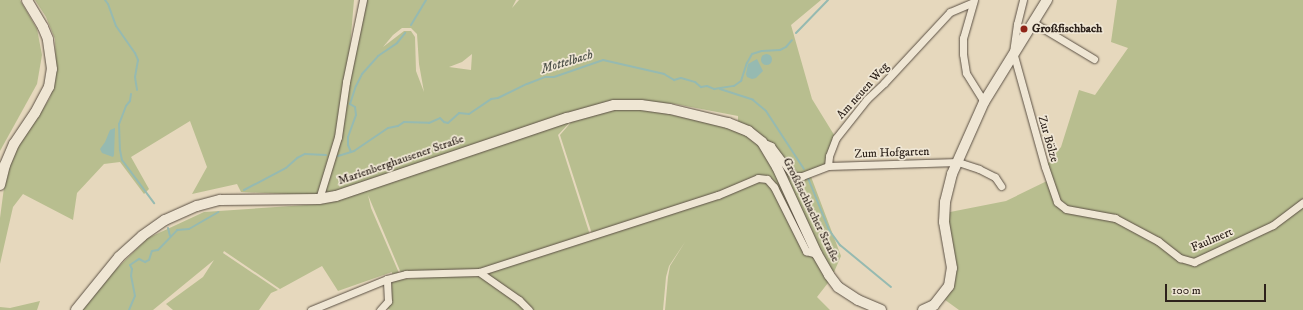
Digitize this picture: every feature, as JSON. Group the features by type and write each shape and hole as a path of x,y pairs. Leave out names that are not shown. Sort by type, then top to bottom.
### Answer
{"main road":[{"path":"0,185 5,165 14,144 35,113 49,87 52,69 48,39 43,27 27,0"},
{"path":"923,310 934,305 949,286 952,268 944,222 945,202 952,174 984,102 1013,52 1034,23 1046,0"},
{"name":"Marienberghausener Straße","path":"76,310 119,257 142,236 165,220 181,212 220,200 319,199 336,196 567,118 614,105 641,105 702,116 728,123 748,131 762,142"},
{"name":"Großfischbacher Straße","path":"762,142 777,166 816,254 838,287 858,300 881,310"}],"street":[{"path":"319,199 338,137 343,111 346,82 363,0"},
{"path":"1013,52 1017,24 1023,0"},
{"path":"973,1 963,38 962,54 966,73 984,102"},
{"name":"Am neuen Weg","path":"828,166 829,156 836,138 867,98 884,83 950,12 973,1"},
{"path":"1034,23 1094,59"},
{"name":"Zur Bölze","path":"1013,52 1044,167 1057,202 1066,209 1083,214"},
{"path":"762,142 771,146 794,176 802,176 828,166"},
{"path":"958,162 979,168 995,177 1002,186"},
{"name":"Zum Hofgarten","path":"828,166 958,162"},
{"path":"311,310 387,279 406,274 479,272 718,195 758,178 767,179 774,187 806,251 816,254"},
{"name":"Faulmert","path":"1083,214 1115,218 1158,241 1180,258 1194,262 1273,226 1303,202"},
{"path":"479,272 519,300 529,310"},
{"path":"380,310 388,300 387,279"}],"green space":[{"path":"0,0 20,0 37,29 42,55 37,84 0,151"},
{"path":"35,0 354,0 349,59 365,0 516,0 512,8 519,0 821,0 791,25 812,99 836,138 828,166 810,174 841,256 831,279 817,297 830,310 665,310 670,266 685,242 669,266 666,277 663,310 532,310 488,274 489,270 592,234 560,135 573,120 605,111 642,108 738,130 738,116 675,104 634,100 604,105 336,191 310,195 241,192 237,184 192,194 207,167 190,121 131,157 149,189 144,194 120,162 104,164 77,193 73,220 23,194 13,207 0,264 0,218 5,180 16,150 50,98 56,74 55,39 46,17","holes":["402,28 411,28 417,34 419,64 424,92 416,71 415,37 411,31 404,31 383,47 393,35","472,54 471,70 449,67 462,62"]},
{"path":"1117,0 1303,0 1303,310 959,310 941,297 949,286 945,213 1006,201 1049,180 1045,167 1061,147 1079,90 1095,95 1128,48 1111,42"},
{"path":"571,121 558,135 590,235 484,269 401,273 368,195 371,208 399,273 392,274 392,272 338,291 322,266 280,289 224,251 223,253 278,290 271,293 259,310 173,310 166,304 203,277 214,260 153,310 81,310 102,283 148,238 204,212 321,204 348,197"},
{"path":"477,274 489,280 526,310 390,310 387,308 390,301 392,280"},
{"path":"40,301 37,310 0,310 0,307 10,308"}],"water":[{"path":"764,54 768,54 770,55 770,63 764,64 761,61 761,57"},
{"path":"757,59 763,71 756,78 752,79 747,77 746,74 748,64"},
{"path":"115,128 113,157 102,153 100,149 110,130"}],"waterway":[{"path":"105,0 108,4 116,26 135,53 138,60 135,77 137,90"},
{"path":"411,25 426,0"},
{"name":"Mottelbach","path":"796,33 828,0"},
{"path":"351,152 348,145 348,137 356,115 355,107 350,104 356,86 362,74 378,56 397,43 405,33"},
{"name":"Mottelbach","path":"338,156 354,151 388,128 398,126 404,122 429,123 440,118 444,122 448,123 459,113 469,114 491,99 498,98 527,84 545,77 554,77 603,60 664,74 674,80 681,78 695,82 701,87 707,86 714,89 734,86 741,81 747,63 752,54 762,51 780,50 786,47 792,40"},
{"path":"720,89 753,100 766,111 804,169"},
{"path":"131,94 130,101 126,106 119,124 122,160 154,203"},
{"name":"Mottelbach","path":"244,190 286,168 297,158 305,154 326,155"},
{"path":"808,178 829,230 840,245 891,287"},
{"name":"Mottelbach","path":"129,310 135,296 131,276 132,269 130,265 139,259 145,262 149,260 152,251 158,250 177,230 189,229 219,212"},
{"path":"168,228 170,236"}],"place":[{"name":"Großfischbach","path":"1024,29"}]}
